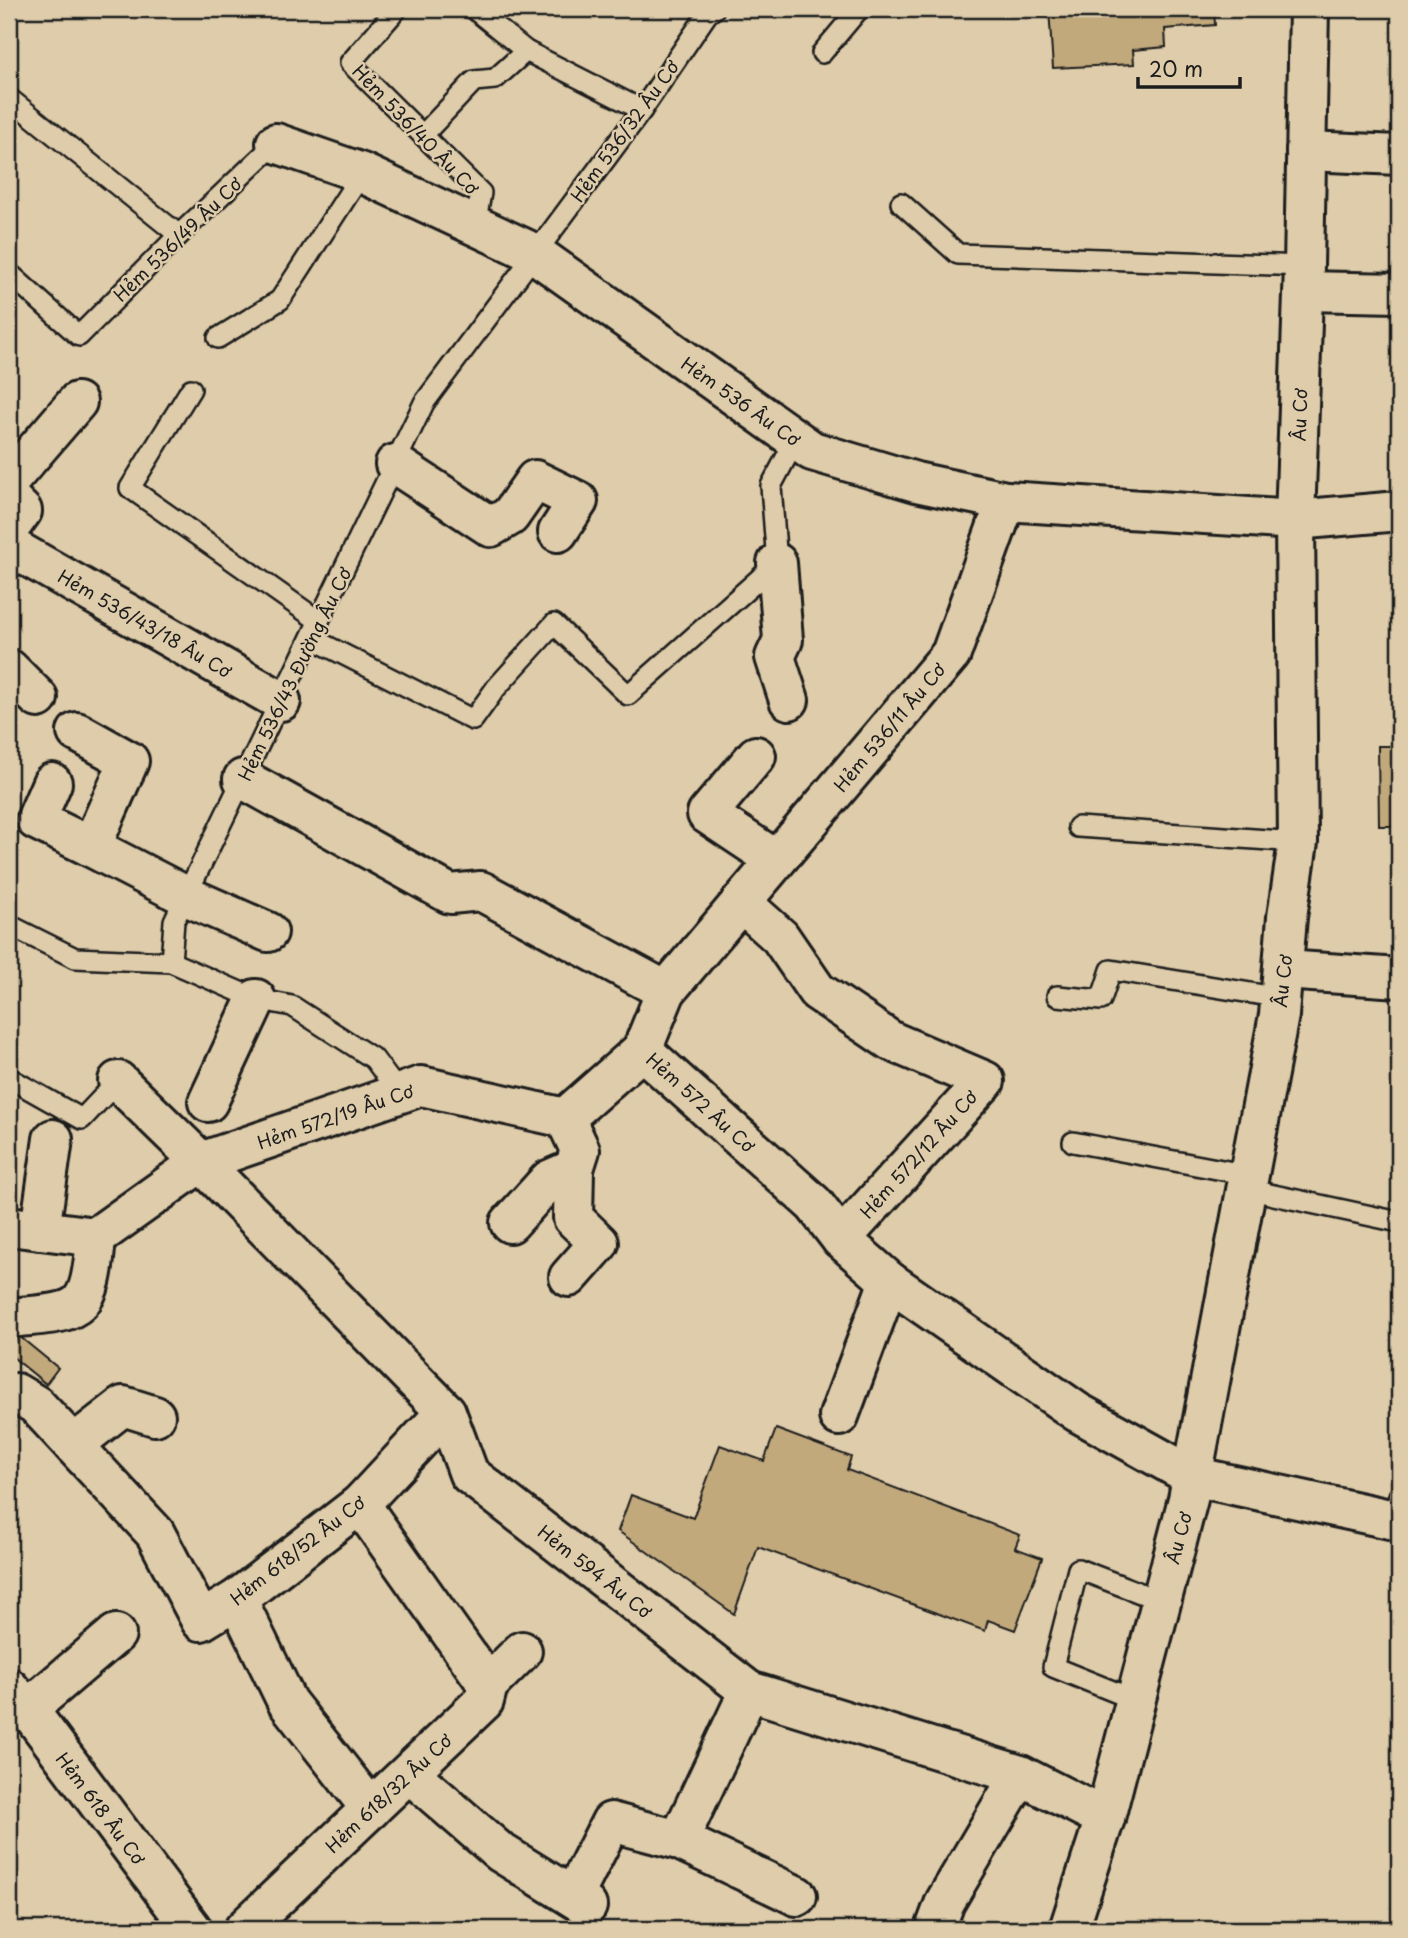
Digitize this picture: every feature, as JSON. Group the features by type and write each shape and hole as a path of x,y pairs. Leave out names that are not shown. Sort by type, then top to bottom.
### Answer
{"street":[{"name":"Âu Cơ","path":"1069,1929 1105,1818 1192,1476 1283,984 1287,917 1298,842 1295,520 1304,278 1309,9"},
{"name":"Hẻm 536 Âu Cơ","path":"276,143 362,173 534,253 812,451 916,482 1006,501 1295,520 1399,511"},
{"path":"1306,151 1399,155"},
{"path":"1304,278 1399,293"},
{"path":"9,481 76,402"},
{"path":"395,464 491,527 510,516 535,480 578,501 558,532"},
{"path":"9,498 22,511 9,529"},
{"name":"Hẻm 536/11 Âu Cơ","path":"741,902 951,654 1006,501"},
{"name":"Hẻm 536/43/18 Âu Cơ","path":"9,546 281,701"},
{"path":"777,563 783,640 775,657 789,700"},
{"path":"9,669 38,698"},
{"path":"77,732 129,761 91,847"},
{"path":"755,756 707,814 776,860"},
{"path":"243,779 450,894 481,891 666,990"},
{"path":"52,783 36,820 186,896 268,932"},
{"name":"Hẻm 572 Âu Cơ","path":"741,902 666,990 642,1050 814,1204 841,1239 889,1281 1077,1412 1192,1476 1398,1512"},
{"name":"Hẻm 572/12 Âu Cơ","path":"741,902 780,937 817,991 891,1041 985,1082 841,1239"},
{"path":"1283,984 1399,978"},
{"path":"208,1101 256,999"},
{"path":"569,1277 599,1243 573,1218 574,1169 580,1150 565,1118 642,1050"},
{"path":"118,1081 201,1163"},
{"name":"Hẻm 572/19 Âu Cơ","path":"96,1237 201,1163 421,1086 565,1118"},
{"path":"9,1318 64,1312 76,1307 89,1288 96,1237 24,1228 53,1139"},
{"name":"Hẻm 594 Âu Cơ","path":"201,1163 446,1412 469,1474 749,1691 1020,1775 1105,1818"},
{"path":"510,1223 550,1180 574,1169"},
{"path":"839,1416 889,1281"},
{"path":"9,1395 16,1393 36,1405 73,1445 123,1406 156,1416"},
{"name":"Hẻm 618/52 Âu Cơ","path":"73,1445 155,1533 201,1621 237,1600 360,1504 446,1412"},
{"path":"360,1504 488,1685"},
{"path":"237,1600 287,1702 370,1809"},
{"path":"18,1698 116,1634"},
{"name":"Hẻm 618/32 Âu Cơ","path":"244,1929 484,1701 488,1685 522,1651"},
{"path":"679,1840 749,1691"},
{"name":"Hẻm 618 Âu Cơ","path":"18,1698 192,1929"},
{"path":"409,1773 500,1852 580,1902 611,1822 679,1840 797,1896"},
{"path":"934,1929 945,1902 1020,1775"}],"lane":[{"name":"Hẻm 536/40 Âu Cơ","path":"397,9 350,62 481,193 475,225"},
{"path":"474,9 526,51 642,110"},
{"path":"822,53 859,9"},
{"name":"Hẻm 536/32 Âu Cơ","path":"534,253 642,110 708,10"},
{"path":"423,135 474,81 495,79 526,51"},
{"path":"10,99 179,235"},
{"name":"Hẻm 536/49 Âu Cơ","path":"9,273 79,336 179,235 276,143"},
{"path":"218,338 280,300 362,173"},
{"path":"901,203 958,254 1304,278"},
{"name":"Hẻm 536/43 Đường Âu Cơ","path":"171,962 174,921 424,403 534,253"},
{"path":"191,390 130,488 315,630 473,720 496,688 554,624 628,695 777,563 771,486 796,439"},
{"path":"1078,827 1298,842"},
{"path":"9,925 75,958 171,962 256,999 292,1006 374,1059 399,1093"},
{"path":"1057,996 1101,1000 1111,970 1283,984"},
{"path":"9,1081 11,1079 82,1119 118,1081"},
{"path":"1073,1142 1247,1182 1399,1223"},
{"path":"1135,1700 1053,1667 1078,1569 1161,1601"}],"building":[{"path":"1049,9 1214,9 1215,25 1165,29 1166,47 1133,50 1134,64 1053,68"},
{"path":"1378,746 1399,746 1399,826 1379,826"},
{"path":"19,1336 58,1368 46,1384 9,1354 9,1349"},
{"path":"776,1429 851,1457 847,1470 1020,1535 1015,1548 1042,1558 1015,1630 988,1620 985,1631 758,1547 734,1614 618,1531 631,1495 693,1518 720,1445 764,1461"}]}
